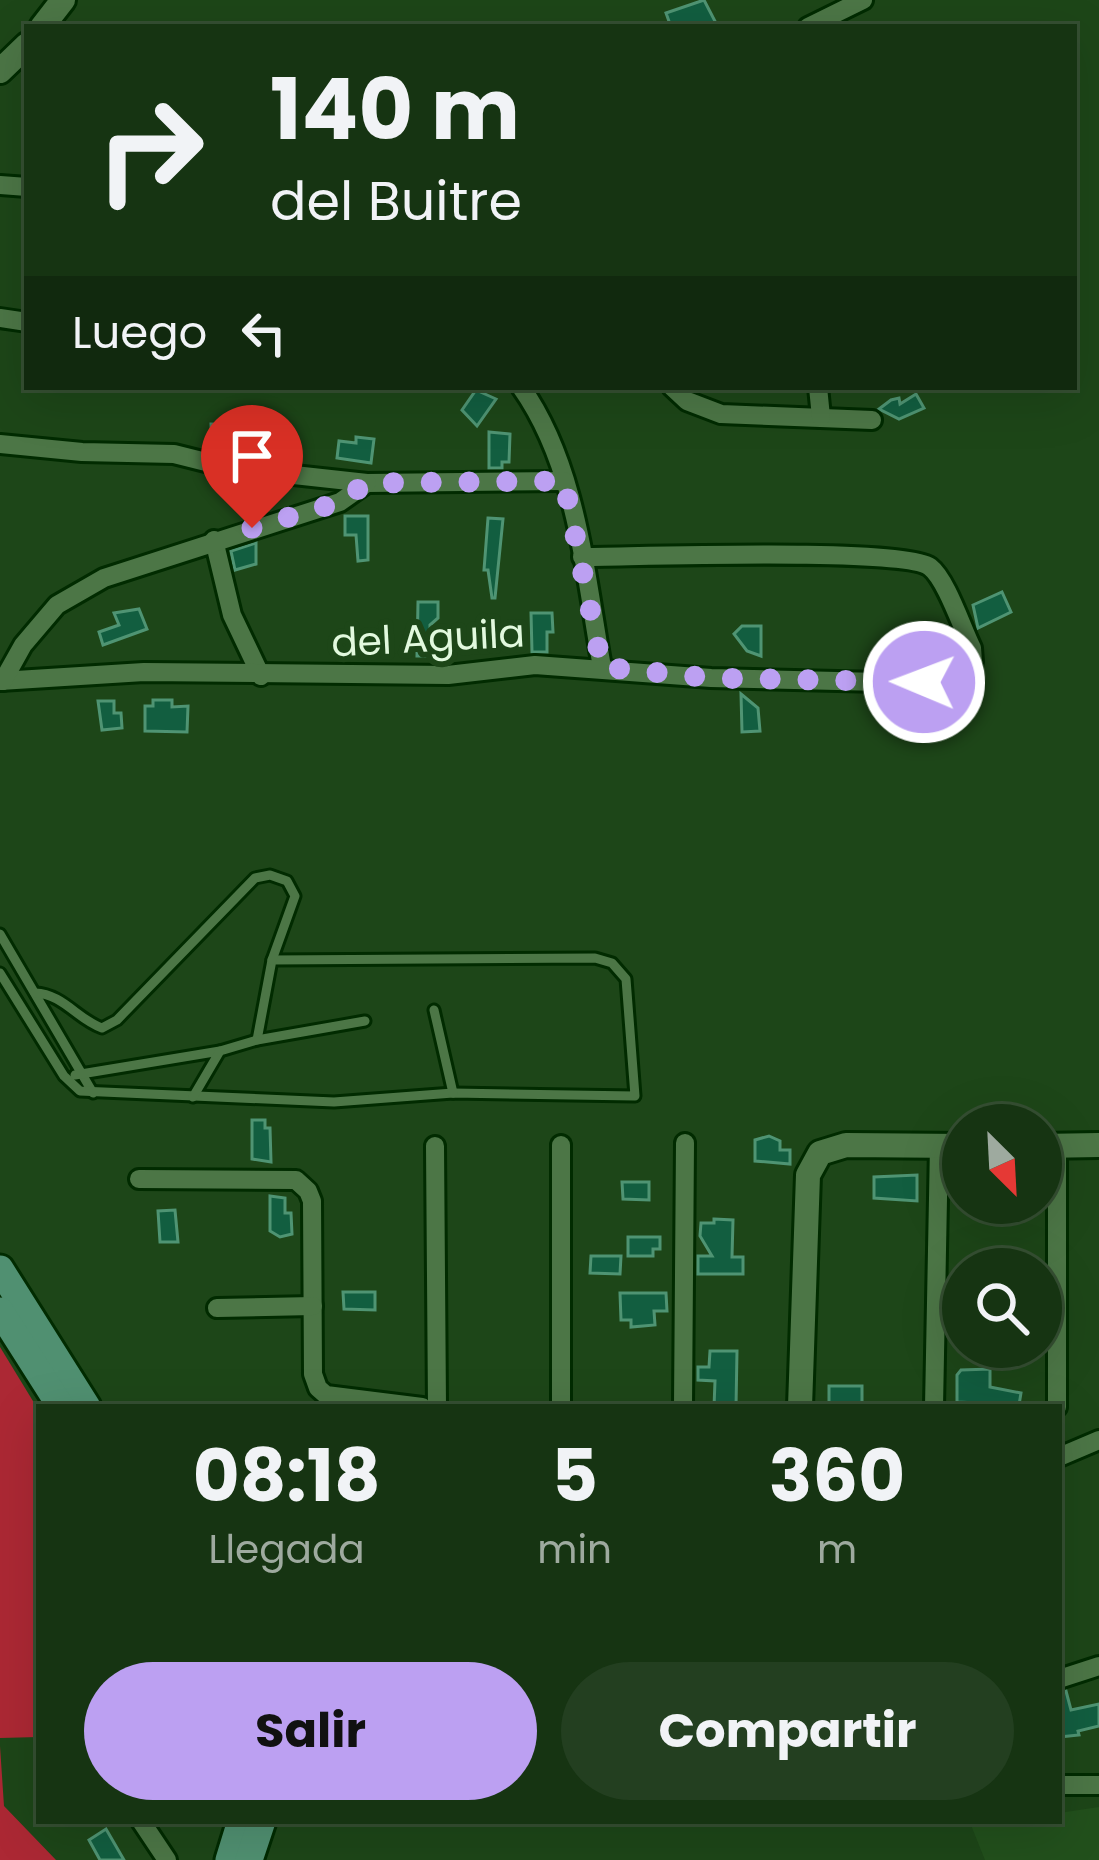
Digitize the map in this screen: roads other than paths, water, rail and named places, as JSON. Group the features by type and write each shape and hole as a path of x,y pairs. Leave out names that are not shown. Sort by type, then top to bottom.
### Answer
{"main road":[{"path":"0,1269 85,1404"},
{"path":"0,1311 59,1404"},
{"path":"229,1860 240,1824"},
{"path":"249,1860 261,1824"}],"street":[{"path":"44,24 63,0"},
{"path":"814,24 863,0"},
{"path":"0,71 24,48"},
{"path":"523,390 554,444 602,667"},
{"path":"675,390 687,401 722,414 872,420"},
{"path":"818,390 821,416"},
{"path":"0,444 173,454 230,468 367,483 564,481"},
{"path":"2,681 23,645 58,605 104,578 340,502 367,483"},
{"path":"214,540 240,638 261,676"},
{"name":"del Aguila","path":"2,681 144,672 448,675 508,666 602,667 711,678 924,682 963,673 973,662 935,571 920,561 838,556 582,557"},
{"path":"683,1404 685,1143"},
{"path":"561,1144 561,1404"},
{"path":"800,1404 808,1175 820,1153 846,1145 942,1146"},
{"path":"1062,1146 1099,1145"},
{"path":"435,1146 437,1404"},
{"path":"140,1178 296,1180 311,1201 313,1374 318,1388 326,1395 398,1404"},
{"path":"934,1404 946,1224"},
{"path":"1051,1224 1057,1404"},
{"path":"217,1308 313,1306"},
{"path":"1062,1456 1099,1440"},
{"path":"1062,1678 1099,1666"},
{"path":"1062,1785 1099,1784"},
{"path":"143,1824 166,1860"}],"lane":[{"path":"35,993 52,994 90,1024 103,1028 117,1021 255,878 270,875 287,881 295,896 272,960 257,1040"},
{"path":"0,934 93,1093"},
{"path":"0,973 64,1076 72,1086 93,1093 334,1102 453,1093 635,1096 626,979 612,964 595,958 484,956 272,960"},
{"path":"434,1010 453,1093"},
{"path":"64,1076 220,1052 257,1040 365,1021"},
{"path":"193,1097 220,1052"}]}
